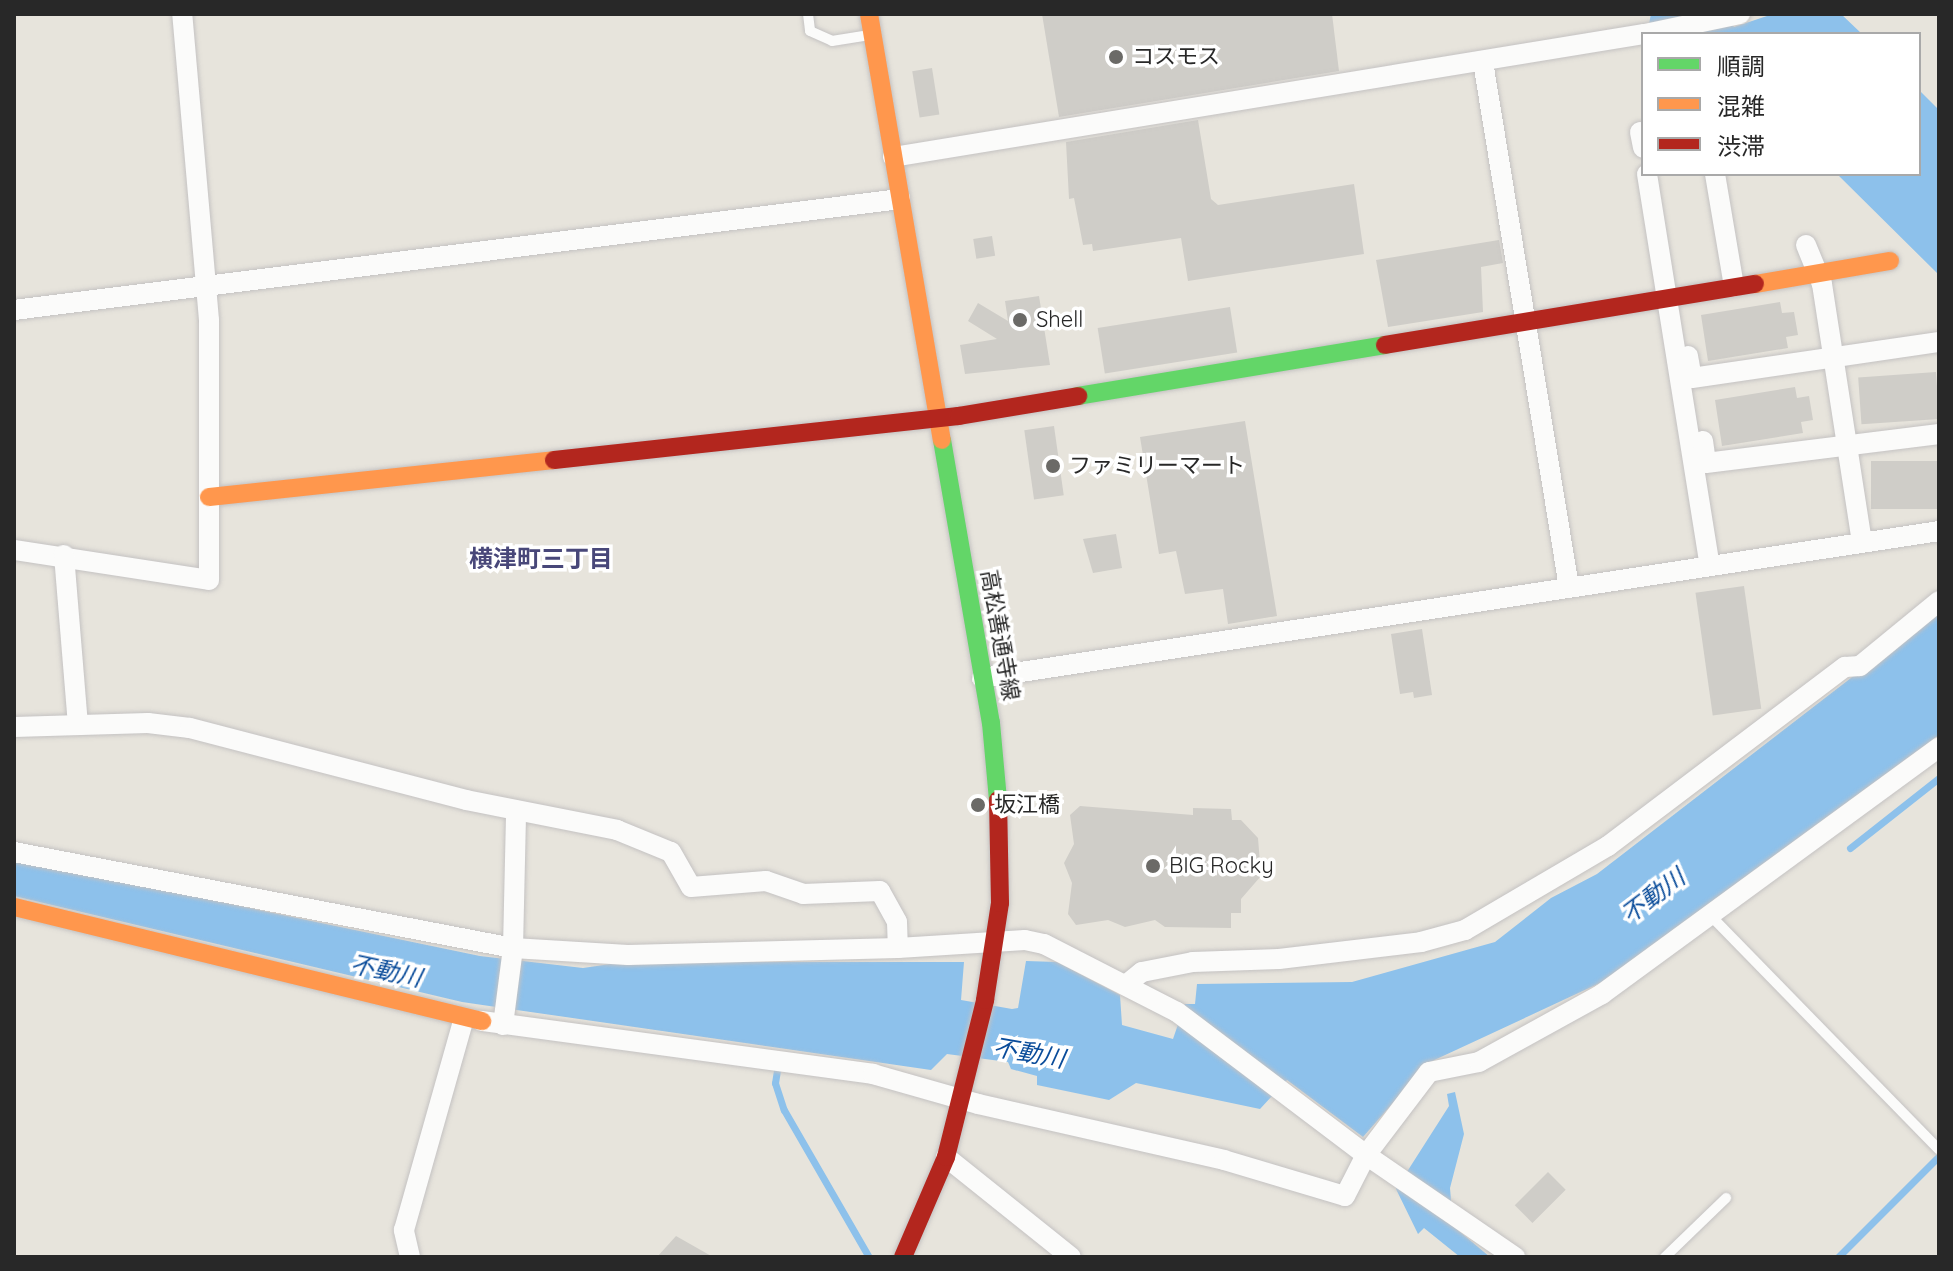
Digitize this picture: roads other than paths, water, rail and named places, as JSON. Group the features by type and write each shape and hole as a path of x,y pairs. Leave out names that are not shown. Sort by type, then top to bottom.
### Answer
{"street":[{"path":"14,550 64,555 209,580 207,285 182,14"},
{"name":"高松善通寺線","path":"869,14 982,678 998,799 997,941 985,1000 964,1099 946,1157 903,1257"},
{"path":"1656,32 1734,16"},
{"path":"893,157 1641,35"},
{"path":"1483,62 1569,587"},
{"path":"1647,176 1692,378 1706,463 1939,434"},
{"path":"1715,176 1734,286"},
{"path":"14,310 900,199"},
{"path":"1806,245 1834,358 1862,543"},
{"path":"209,497 939,417 1526,318 1890,261"},
{"path":"1672,296 1710,566"},
{"path":"1692,378 1939,342"},
{"path":"982,678 1939,531"},
{"path":"64,555 78,724"},
{"path":"1127,984 1142,972 1193,962 1279,959 1421,942 1465,930 1608,846 1845,667 1860,666 1939,601"},
{"path":"14,727 78,724 190,728 516,812 617,830 665,848 691,887 766,881 803,894 880,891 897,922 898,948"},
{"path":"14,907 473,1020 504,1020 873,1074 964,1099 1224,1160 1345,1196 1366,1155 1429,1072 1479,1062 1602,994 1712,917 1939,747"},
{"path":"504,1020 512,954 516,812"},
{"path":"14,852 512,954 628,955 898,948 997,941 1044,944 1177,1012 1366,1155 1515,1257"},
{"path":"410,1257 404,1230 473,1020"},
{"path":"946,1157 1071,1257"}],"lane":[{"path":"808,14 810,31 832,41 872,34"},
{"path":"1712,917 1939,1150"},
{"path":"1665,1257 1726,1198"}],"water":[{"path":"1651,14 1724,14 1734,27 1773,14 1841,14 1860,32 1679,32 1649,24"},
{"path":"1921,92 1939,110 1938,274 1839,176 1921,176"},
{"name":"不動川","path":"1939,610 1939,735 1602,982 1428,1063 1363,1137 1287,1080 1260,1109 1136,1083 1109,1100 1037,1085 1037,1076 1011,1069 1008,1062 947,1054 931,1070 462,1002 14,896 14,859 480,956 583,968 624,962 964,962 961,1000 1012,1009 1018,1008 1026,961 1057,962 1120,995 1122,1025 1173,1039 1185,1004 1195,1004 1197,984 1352,982 1495,942 1551,898 1597,874"},
{"path":"1455,1092 1464,1134 1450,1188 1453,1226 1490,1257 1460,1257 1424,1228 1418,1234 1396,1189 1449,1106 1447,1094"}],"waterway":[{"path":"1850,848 1939,778"},
{"path":"778,1064 775,1083 784,1110 869,1257"},
{"path":"1838,1257 1938,1157"}],"place":[{"name":"コスモス","path":"1116,57"},
{"name":"Shell","path":"1020,320"},
{"name":"ファミリーマート","path":"1053,466"},
{"name":"坂江橋","path":"978,805"},
{"name":"BIG Rocky","path":"1153,866"}],"district":[{"name":"横津町三丁目","path":"541,559"}]}
